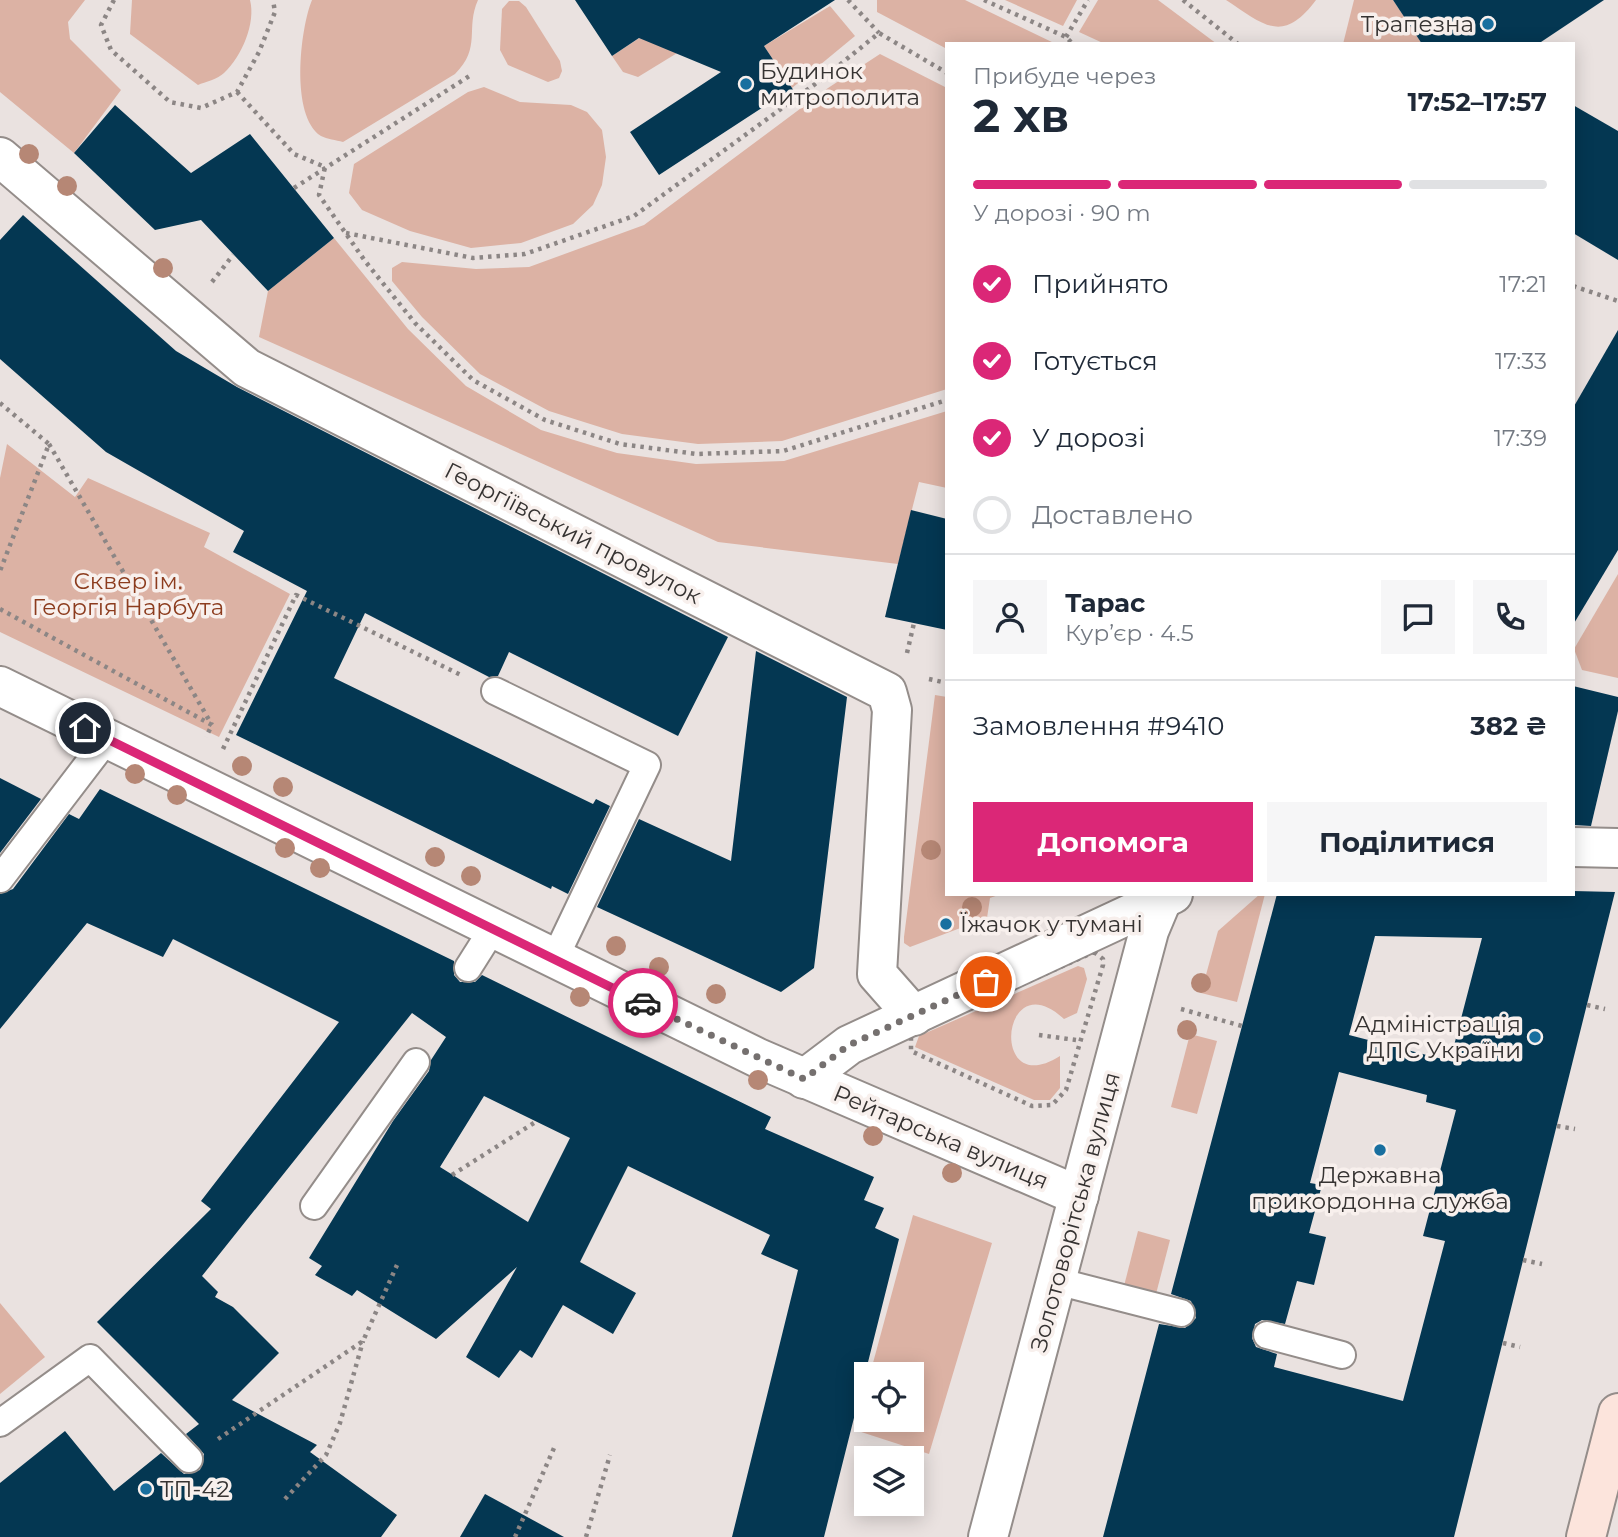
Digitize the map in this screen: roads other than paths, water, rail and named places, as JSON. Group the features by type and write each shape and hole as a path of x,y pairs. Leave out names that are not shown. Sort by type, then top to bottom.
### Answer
{"main road":[{"path":"1586,1537 1618,1413"}],"street":[{"name":"Георгіївський провулок","path":"0,157 247,368 887,692 892,710 877,974 914,1016"},
{"name":"Рейтарська вулиця","path":"0,686 492,930 804,1079 1079,1196"},
{"path":"1575,847 1618,848"},
{"name":"Рейтарська вулиця","path":"804,1079 849,1045 1168,897"},
{"name":"Золотоворітська вулиця","path":"988,1537 1149,930 1168,897"}],"lane":[{"path":"495,691 647,765 554,960"},
{"path":"0,879 107,739"},
{"path":"468,968 492,930"},
{"path":"314,1206 416,1062"},
{"path":"1056,1281 1181,1313"},
{"path":"1267,1335 1342,1355"},
{"path":"0,1423 90,1358 189,1459"}],"place":[{"name":"Трапезна","path":"1488,24"},
{"name":"Будинок митрополита","path":"746,84"},
{"name":"Їжачок у тумані","path":"946,924"},
{"name":"Адміністрація ДПС України","path":"1535,1037"},
{"name":"Державна прикордонна служба","path":"1380,1150"},
{"name":"ТП-42","path":"146,1489"}],"park label":[{"name":"Сквер ім. Георгія Нарбута","path":"128,594"}]}
